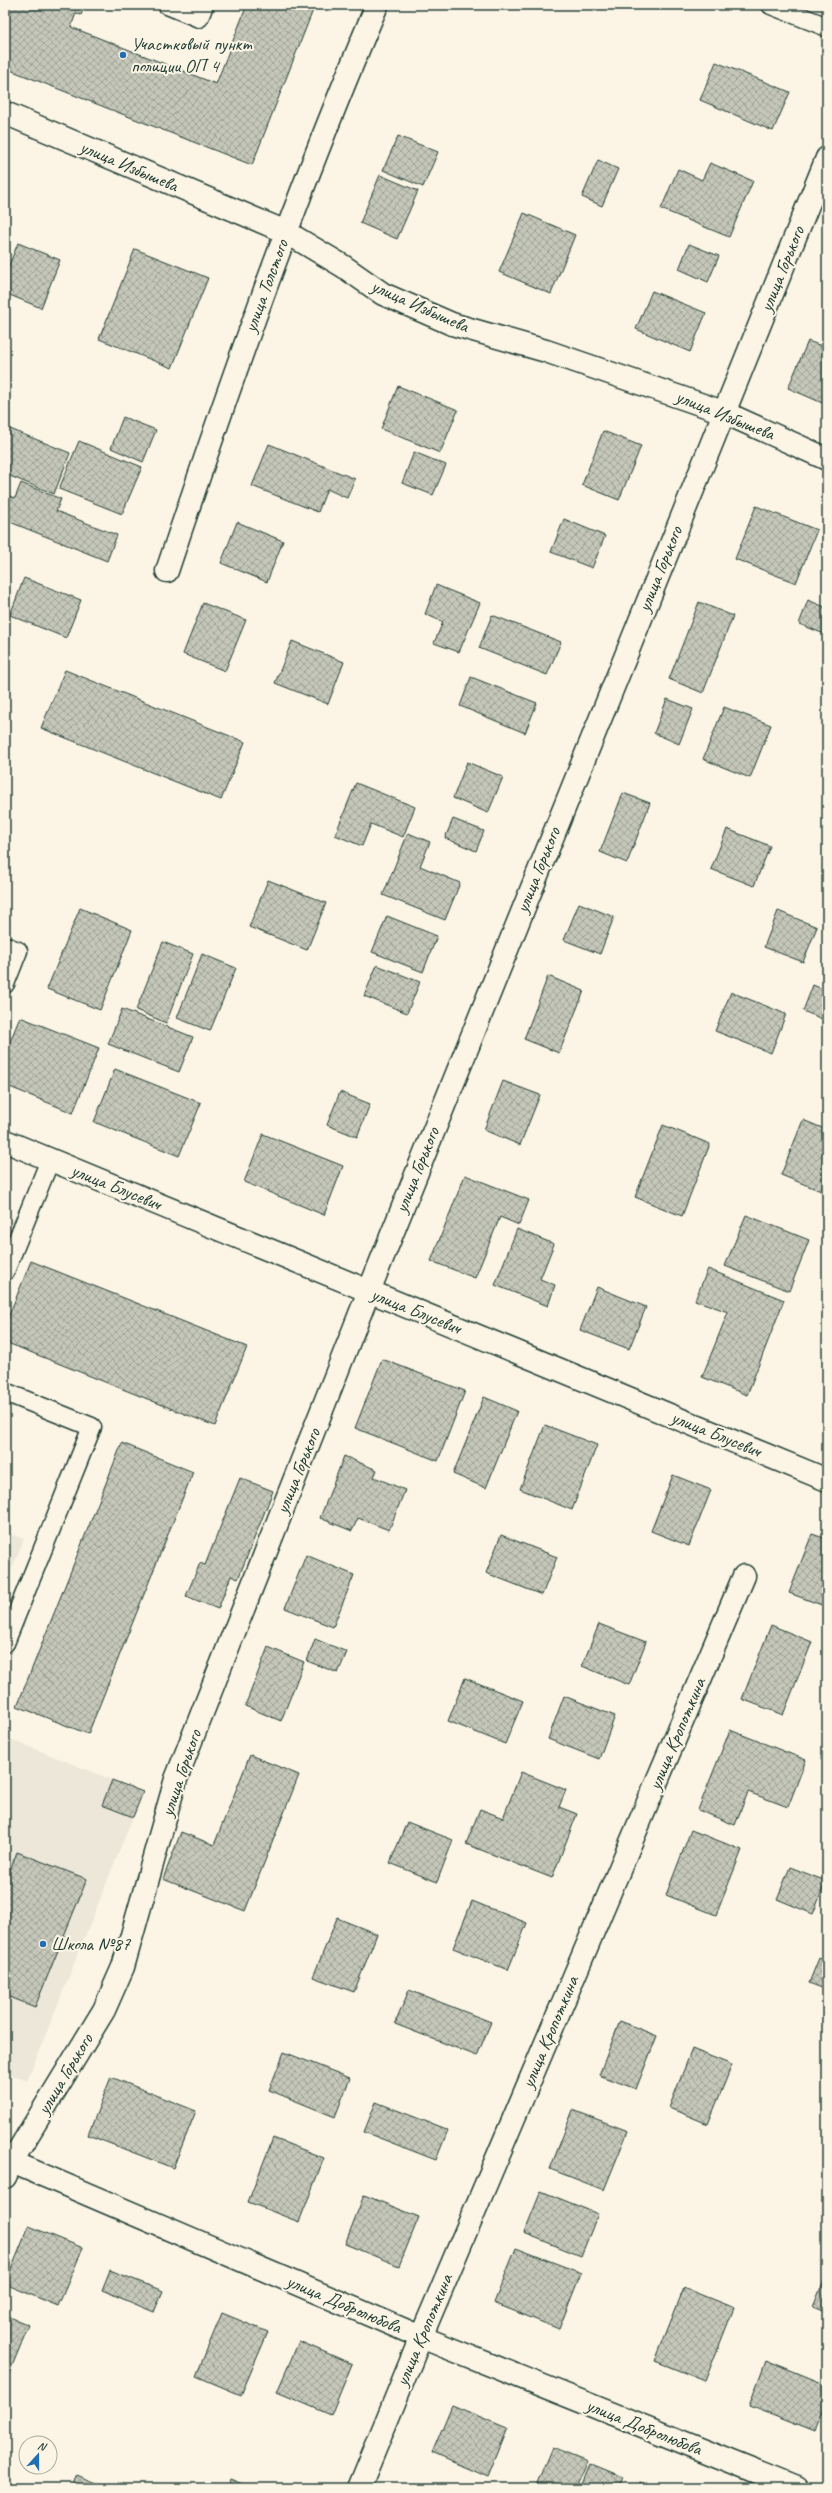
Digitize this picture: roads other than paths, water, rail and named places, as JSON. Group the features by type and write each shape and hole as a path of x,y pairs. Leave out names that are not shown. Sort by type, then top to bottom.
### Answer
{"street":[{"name":"улица Толстого","path":"167,571 227,390 327,124 377,5"},
{"name":"улица Избышева","path":"5,113 286,232 343,266 383,294 452,324 546,351 723,412 827,459"},
{"name":"улица Горького","path":"7,2166 104,2010 123,1967 176,1780 369,1291 723,412 827,158"},
{"name":"улица Блусевич","path":"5,1142 827,1480"},
{"name":"улица Кропоткина","path":"359,2488 421,2337 744,1576"},
{"name":"улица Добролюбова","path":"7,2166 421,2337 797,2488"}],"lane":[{"path":"167,5 199,18 204,5"},
{"path":"771,5 827,27"},
{"path":"5,946 18,951 5,984"},
{"path":"5,1271 50,1160"},
{"path":"5,1392 92,1427 5,1643"}],"place":[{"name":"Участковый пункт полиции ОП 4","path":"123,55"},
{"name":"Школа №87","path":"43,1944"}]}
